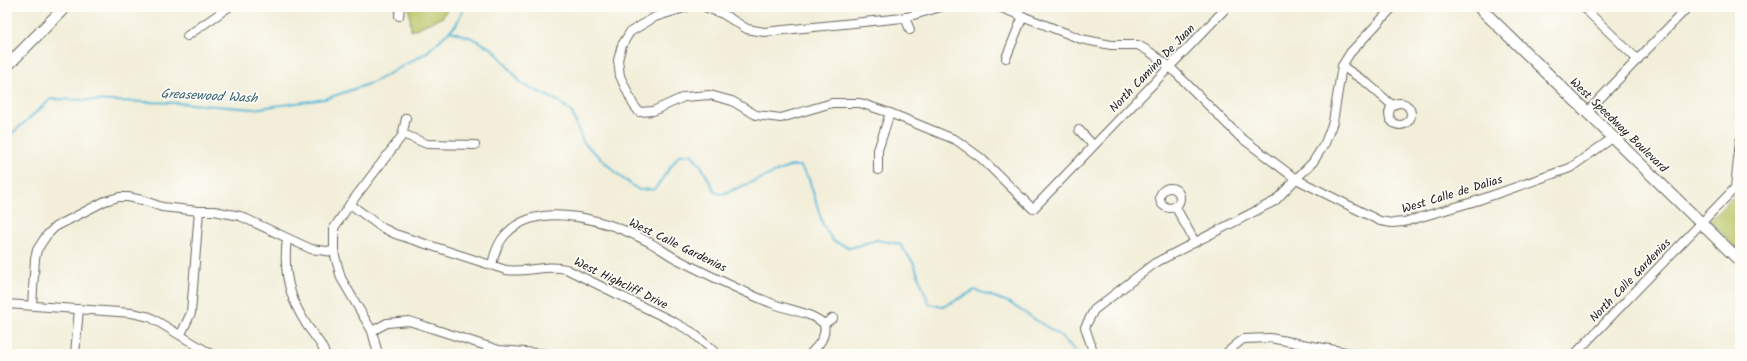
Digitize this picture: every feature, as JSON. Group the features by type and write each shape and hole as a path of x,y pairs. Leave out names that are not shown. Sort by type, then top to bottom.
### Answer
{"main road":[{"name":"West Speedway Boulevard","path":"1479,7 1740,261"},
{"path":"7,66 63,8"}],"street":[{"path":"187,36 229,7"},
{"path":"399,16 400,7"},
{"path":"687,7 655,17 630,32 622,45 618,60 620,76 638,114 653,111 684,97 710,95 732,101 756,115 781,118 832,103 860,103 890,112 878,150 878,170"},
{"path":"705,7 723,14 747,29 764,32 905,17 941,7"},
{"path":"999,7 1094,42 1110,45 1138,45 1170,67"},
{"name":"North Camino De Juan","path":"890,112 956,140 980,158 1033,209 1227,7"},
{"path":"1094,354 1085,327 1094,310 1155,263 1275,201 1313,162 1326,142 1333,122 1342,66 1350,53 1393,7"},
{"path":"1583,7 1638,60"},
{"path":"1587,112 1688,7"},
{"path":"1006,58 1023,16"},
{"path":"905,17 910,30"},
{"path":"1342,66 1367,83 1393,106"},
{"name":"West Calle de Dalias","path":"1170,67 1239,136 1296,179 1380,221 1392,223 1404,222 1476,201 1570,168 1614,137"},
{"path":"378,354 372,331 341,278 334,252 334,228 350,204 403,134 406,118"},
{"path":"1079,130 1093,145"},
{"path":"403,134 427,144 475,145"},
{"name":"North Calle Gardenias","path":"1575,354 1736,188 1740,141"},
{"path":"32,305 35,260 38,250 46,236 55,227 105,201 119,197 142,200 162,207 214,211 240,216 311,249 334,252"},
{"name":"West Highcliff Drive","path":"350,204 381,227 395,234 492,265 516,272 545,267 566,269 692,332 717,354"},
{"path":"1175,206 1195,242"},
{"path":"181,334 191,313 199,211"},
{"name":"West Calle Gardenias","path":"492,265 495,251 504,236 513,227 526,220 546,216 575,216 636,235 651,242 675,258 771,304 812,317 824,324"},
{"path":"287,238 285,273 289,292 298,310 325,354"},
{"path":"7,304 132,313 150,316 211,354"},
{"path":"75,354 78,309"},
{"path":"810,354 822,340 825,329 824,324 833,318"},
{"path":"372,331 387,323 409,321 499,350 549,354"},
{"path":"1225,354 1243,339 1270,338 1356,354"}],"green space":[{"path":"409,7 448,7 443,17 411,31"},
{"path":"1740,179 1740,238 1738,248 1736,248 1710,221 1733,197 1739,185"}],"waterway":[{"name":"Greasewood Wash","path":"7,138 51,99 177,103 253,109 325,99 374,82 426,53 456,25 464,7"},
{"name":"Greasewood Wash","path":"525,7 532,7"},
{"path":"450,31 472,38 494,50 522,84 560,102 572,113 583,142 622,178 639,190 655,189 679,155 691,154 700,164 716,193 723,194 791,166 800,166 809,179 823,225 833,241 850,248 876,240 900,244 914,264 929,304 943,307 975,290 1008,302 1061,336 1078,354"}]}
